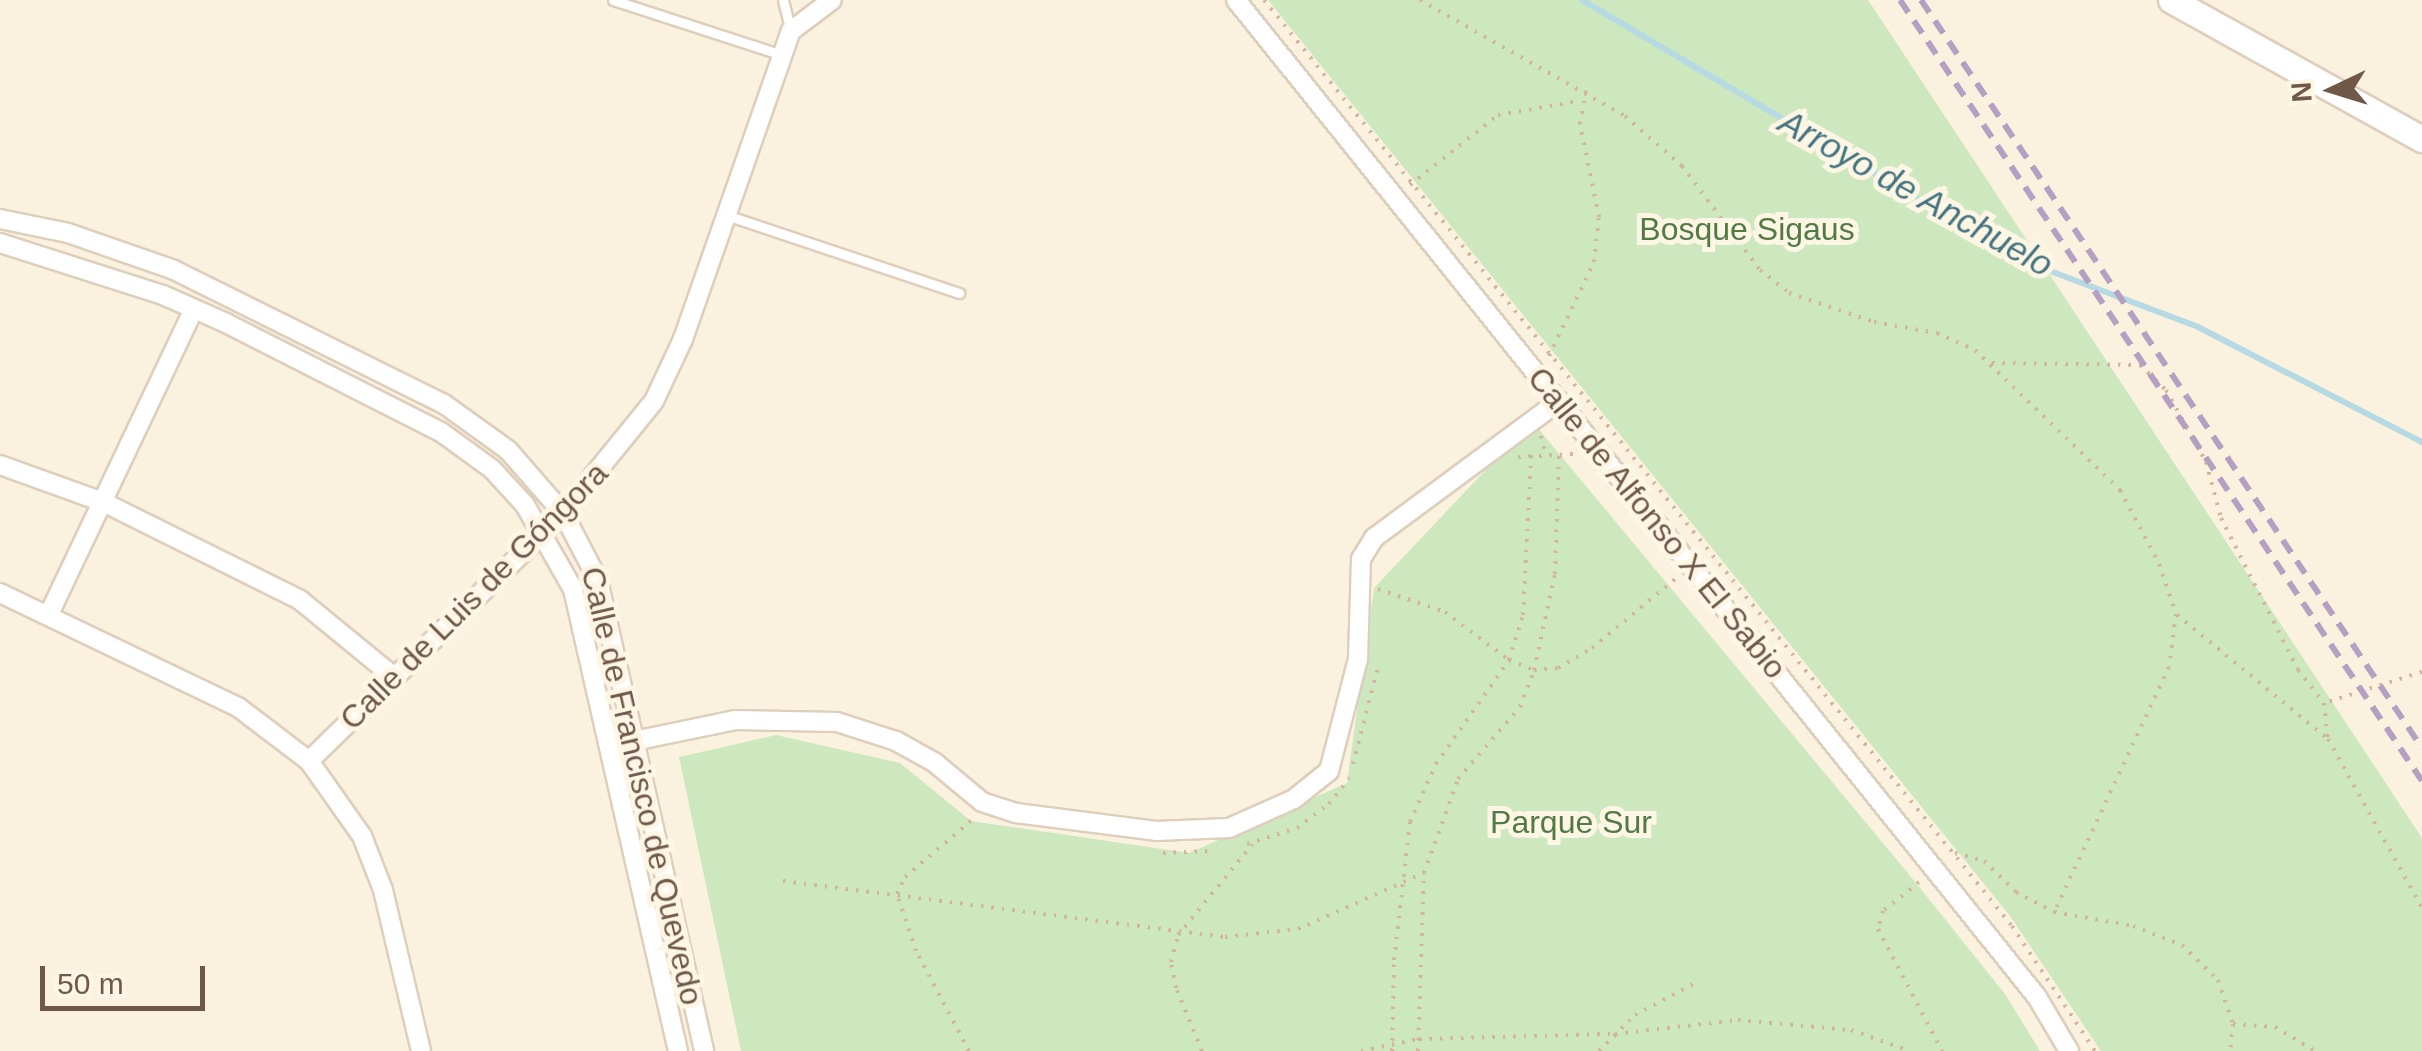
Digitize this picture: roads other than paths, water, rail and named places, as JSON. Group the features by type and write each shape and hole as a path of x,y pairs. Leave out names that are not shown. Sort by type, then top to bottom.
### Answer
{"street":[{"path":"790,31 832,0"},
{"name":"Calle de Alfonso X El Sabio","path":"1236,0 2037,997 2069,1051"},
{"path":"2171,0 2422,140"},
{"name":"Calle de Luis de Góngora","path":"309,761 563,513 654,401 684,339 790,31"},
{"name":"Calle de Francisco de Quevedo","path":"0,218 68,232 174,270 444,404 508,450 563,513 598,580 704,1051"},
{"name":"Calle de Francisco de Quevedo","path":"0,244 34,250 194,310 441,432 492,470 542,531 573,589 678,1051"},
{"path":"50,612 194,310"},
{"path":"634,741 734,720 837,722 934,762 982,802 1016,813 1156,832 1229,828 1294,799 1329,771 1345,728 1358,659 1361,559 1374,538 1560,401"},
{"path":"0,465 103,502 300,600 394,677"},
{"path":"0,593 50,612 238,707 309,761 362,836 383,890 422,1051"}],"lane":[{"path":"613,0 782,55"},
{"path":"782,0 790,31"},
{"path":"726,215 960,293"}],"waterway":[{"name":"Arroyo de Anchuelo","path":"1582,0 2021,260 2198,327 2422,442"}],"railway":[{"path":"1900,0 2422,781"},
{"path":"1921,0 2422,748"}],"park label":[{"name":"Bosque Sigaus","path":"1747,229"},
{"name":"Parque Sur","path":"1571,822"}]}
